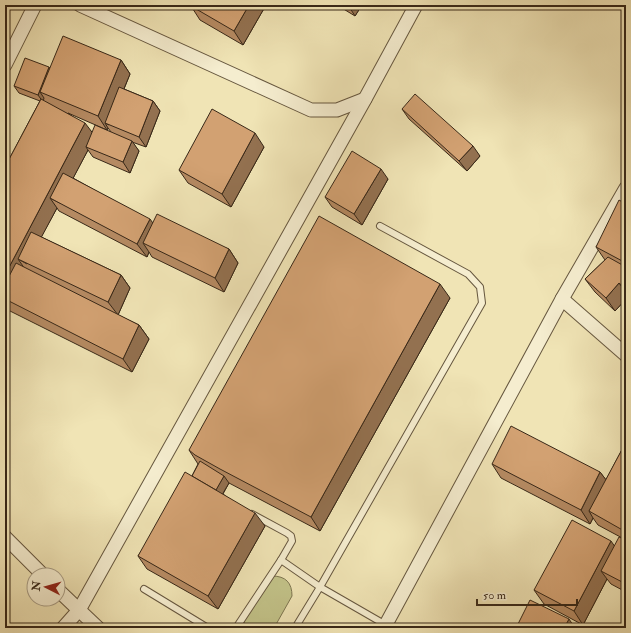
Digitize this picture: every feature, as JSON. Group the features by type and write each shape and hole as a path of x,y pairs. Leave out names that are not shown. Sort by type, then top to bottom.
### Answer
{"street":[{"path":"5,65 35,5"},
{"path":"80,5 311,110 337,110 365,99"},
{"path":"63,628 78,610 365,99 416,5"},
{"path":"385,626 562,299 626,188"},
{"path":"562,299 626,354"},
{"path":"5,537 35,567"},
{"path":"66,598 98,628"}],"lane":[{"path":"295,628 320,587 482,303 480,287 468,274 380,226"},
{"path":"236,628 292,541 291,536 287,533 246,510"},
{"path":"281,560 320,587 385,626"},
{"path":"144,589 208,628"}],"green space":[{"path":"272,576 281,577 287,581 291,587 292,596 274,628 246,628 244,617 263,581"}],"building":[{"path":"191,5 249,5 234,31"},
{"path":"63,36 121,60 98,116 40,92"},
{"path":"25,58 49,67 38,95 14,86"},
{"path":"119,87 153,101 139,137 105,123"},
{"path":"415,94 473,146 459,161 402,109"},
{"path":"41,99 85,123 5,275 5,167"},
{"path":"212,109 255,133 222,194 179,170"},
{"path":"95,125 132,141 123,162 86,147"},
{"path":"352,151 381,169 354,214 325,197"},
{"path":"63,173 150,219 137,244 50,198"},
{"path":"619,200 626,204 626,263 596,247"},
{"path":"157,214 229,249 215,278 143,243"},
{"path":"319,216 440,284 311,517 220,469 189,450"},
{"path":"31,232 121,275 108,302 18,259"},
{"path":"608,257 626,267 626,289 619,283 606,298 585,279"},
{"path":"16,263 139,325 123,359 5,299 5,284"},
{"path":"511,426 600,472 581,510 492,464"},
{"path":"626,442 626,532 589,511"},
{"path":"200,461 224,476 216,490 192,476"},
{"path":"185,472 255,513 208,596 138,556"},
{"path":"572,520 611,541 574,611 534,590"},
{"path":"619,537 626,540 626,584 601,571"},
{"path":"530,600 569,619 564,628 516,628"},
{"path":"626,620 626,628 622,628"}]}
